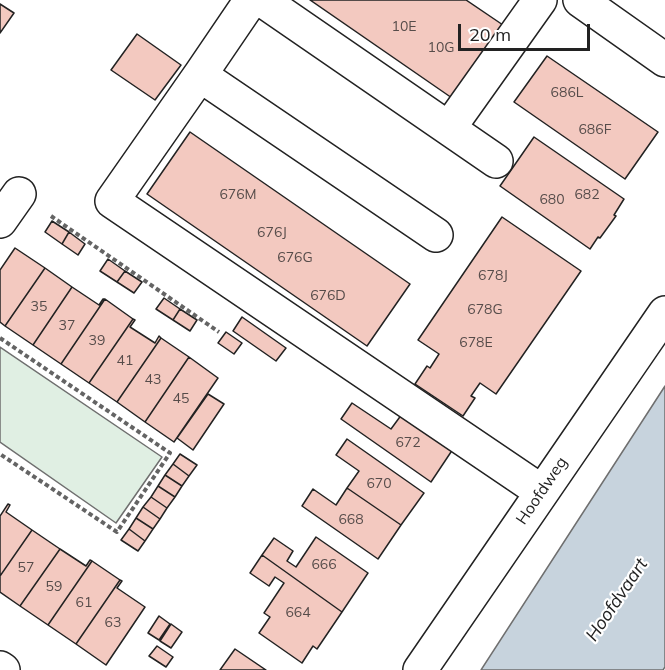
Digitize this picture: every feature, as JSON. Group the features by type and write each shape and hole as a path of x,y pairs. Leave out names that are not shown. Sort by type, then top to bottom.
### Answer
{"street":[{"path":"251,0 112,201 542,492"},
{"path":"262,0 496,161"},
{"path":"449,128 540,0"},
{"path":"580,0 665,60"},
{"path":"200,75 436,235"},
{"path":"0,221 19,194"},
{"name":"Hoofdweg","path":"420,670 665,313"}],"path":[{"path":"19,194 219,332"},
{"path":"0,338 170,453 117,532 0,454"}],"green space":[{"path":"0,347 162,457 116,523 0,442"}],"water":[{"name":"Hoofdvaart","path":"665,386 665,667 663,670 481,670"}],"building":[{"path":"310,0 466,0 503,25 452,98"},
{"path":"0,4 14,13 0,33"},
{"path":"137,34 181,65 155,100 111,70"},
{"path":"547,56 658,132 625,179 514,102"},
{"path":"190,132 410,284 367,346 147,194"},
{"path":"534,137 624,199 614,215 616,216 590,249 500,186"},
{"path":"502,217 581,271 496,394 480,383 471,396 475,398 463,416 415,384 427,366 430,368 439,354 418,340"},
{"path":"52,221 69,232 62,244 45,232"},
{"path":"69,232 85,244 78,255 62,244"},
{"path":"15,248 45,268 5,326 0,322 0,270"},
{"path":"108,259 125,271 117,282 100,271"},
{"path":"45,268 72,287 33,345 5,326"},
{"path":"125,271 142,282 134,293 117,282"},
{"path":"72,287 99,305 105,299 61,364 33,345"},
{"path":"164,298 180,309 173,320 156,309"},
{"path":"105,299 133,319 89,383 61,364"},
{"path":"180,309 197,320 190,331 173,320"},
{"path":"242,317 286,348 276,361 233,331"},
{"path":"133,319 135,320 130,327 155,343 159,336 161,338 117,402 89,383"},
{"path":"226,332 242,343 234,354 218,343"},
{"path":"161,338 189,357 145,422 117,402"},
{"path":"189,357 218,378 174,442 145,422"},
{"path":"208,394 224,404 193,450 177,438"},
{"path":"352,403 391,429 402,414 453,449 431,482 341,419"},
{"path":"347,439 424,493 401,525 347,488 359,471 336,455"},
{"path":"180,454 197,465 189,476 173,464"},
{"path":"173,464 189,476 182,486 165,475"},
{"path":"165,475 182,486 175,497 158,486"},
{"path":"158,486 175,497 167,508 151,497"},
{"path":"347,488 401,525 378,559 302,506 313,489 336,505"},
{"path":"151,497 167,508 160,519 143,507"},
{"path":"8,504 10,505 6,512 32,530 0,576 0,516"},
{"path":"143,507 160,519 153,529 136,518"},
{"path":"136,518 153,529 145,541 129,529"},
{"path":"129,529 145,541 138,551 121,540"},
{"path":"32,530 60,549 20,606 0,592 0,576"},
{"path":"316,537 368,573 342,612 262,555 274,538 293,551 287,561 296,567"},
{"path":"60,549 86,566 90,560 92,561 48,625 20,606"},
{"path":"262,555 342,612 317,649 313,646 302,663 259,633 270,617 264,613 284,583 275,577 269,586 250,573"},
{"path":"92,561 120,580 76,644 48,625"},
{"path":"120,580 122,581 117,588 145,607 106,665 76,644"},
{"path":"159,616 170,624 159,640 148,633"},
{"path":"171,624 182,632 171,648 160,641"},
{"path":"157,646 173,657 166,667 149,656"},
{"path":"235,649 266,670 220,670"}]}
